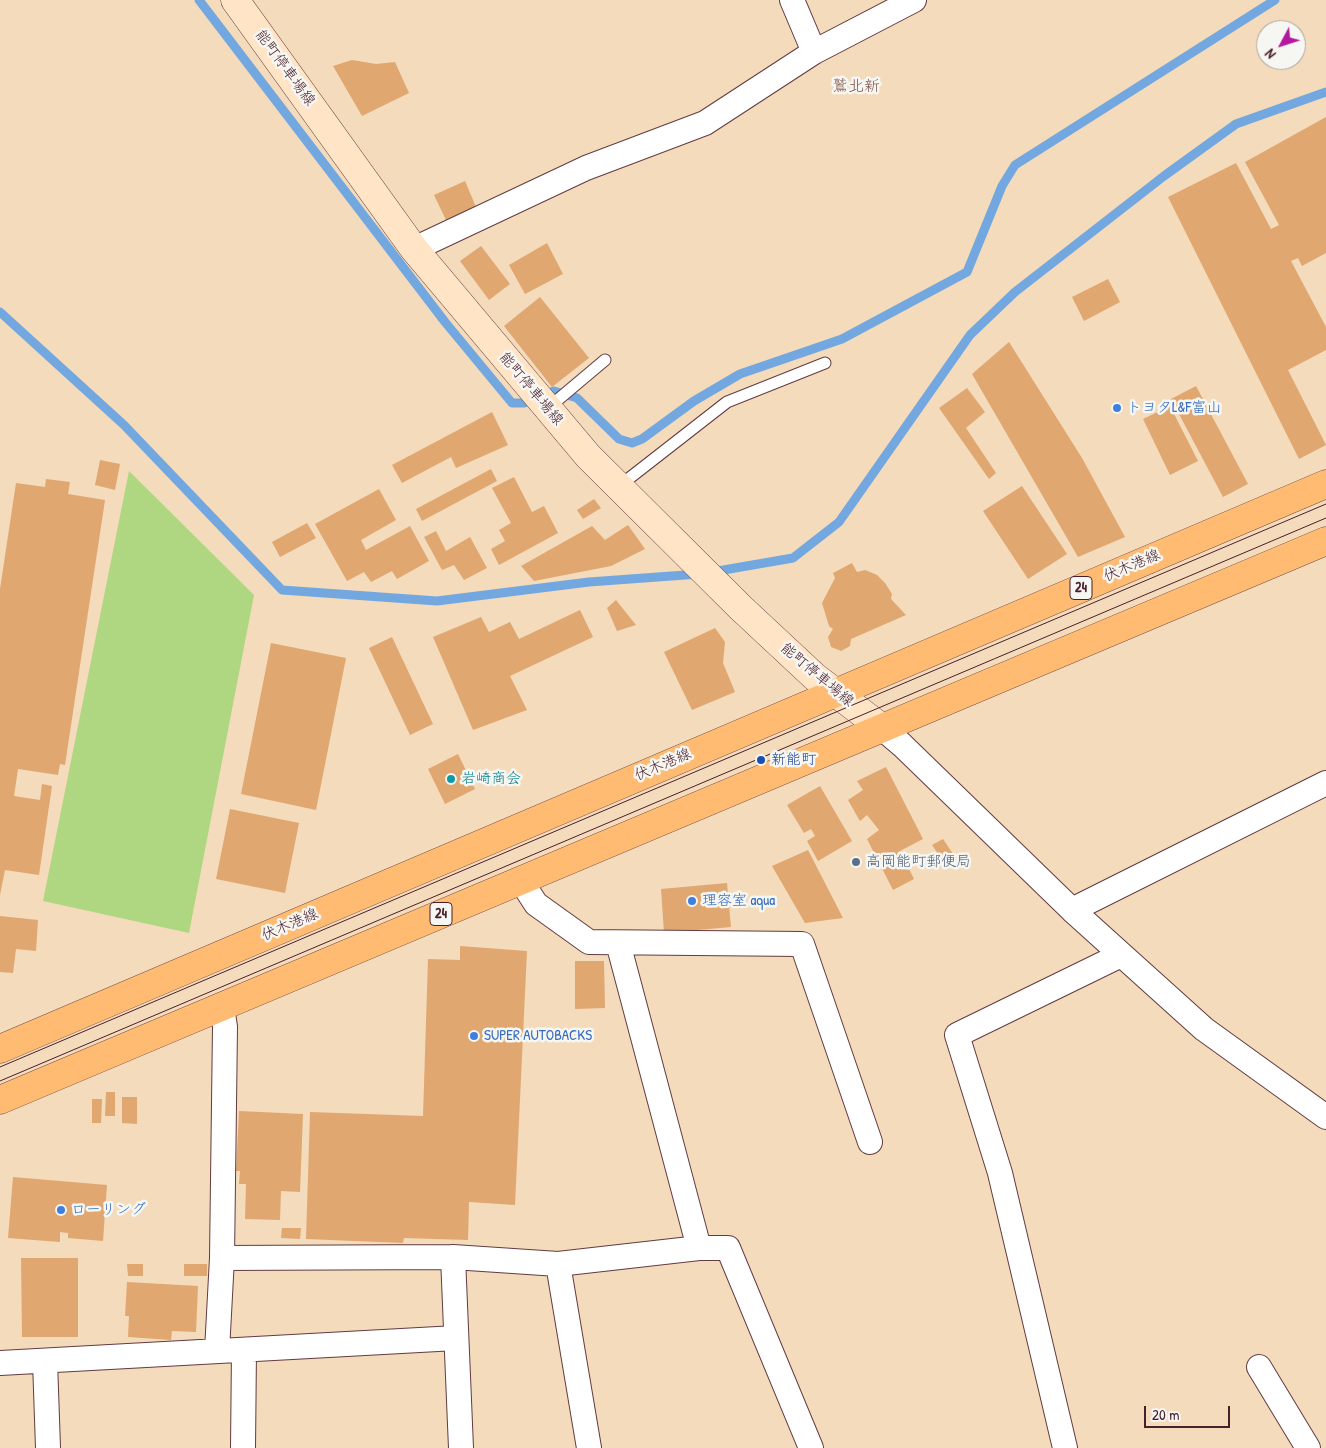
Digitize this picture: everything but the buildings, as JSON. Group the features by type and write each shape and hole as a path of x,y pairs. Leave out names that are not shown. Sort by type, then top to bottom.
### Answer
{"main road":[{"name":"能町停車場線","path":"235,0 414,249 547,410 618,487 761,627 815,677 882,728"},
{"name":"伏木港線","path":"0,1049 835,691 1326,484"},
{"name":"24","path":"0,1100 1326,541"}],"street":[{"path":"792,0 814,52"},
{"path":"414,249 586,168 705,123 814,52 914,0"},
{"path":"882,728 902,744 1072,910 1204,1029 1326,1117"},
{"path":"1072,910 1326,783"},
{"path":"521,881 536,904 589,942 802,944 870,1142"},
{"path":"618,943 699,1248"},
{"path":"1066,1448 1000,1173 957,1035 1121,955"},
{"path":"217,1351 222,1258 225,1027 222,1007"},
{"path":"222,1258 452,1257 558,1264 699,1248 728,1248 811,1448"},
{"path":"452,1257 461,1448"},
{"path":"558,1264 589,1448"},
{"path":"0,1363 456,1338"},
{"path":"243,1448 244,1350"},
{"path":"45,1361 48,1448"},
{"path":"1259,1367 1308,1448"}],"lane":[{"path":"547,410 605,360"},
{"path":"618,487 727,402 825,363"}],"green space":[{"path":"129,471 254,595 189,933 43,901"}],"waterway":[{"path":"199,0 445,322 512,403 524,403 554,391 577,398 619,439 632,443 642,439 694,401 740,374 842,339 967,272 1002,186 1015,165 1275,0"},
{"path":"712,572 793,558 839,522 970,335 1015,292 1164,176 1236,124 1326,92"},
{"path":"0,312 124,425 282,590 437,601 589,582 699,574"}],"tram line":[{"path":"0,1067 1326,504"},
{"path":"0,1081 1326,518"}],"place":[{"name":"トヨタL&F富山","path":"1117,408"},
{"name":"新能町","path":"761,760"},
{"name":"岩崎商会","path":"451,779"},
{"name":"高岡能町郵便局","path":"856,862"},
{"name":"理容室 aqua","path":"692,901"},
{"name":"SUPER AUTOBACKS","path":"474,1036"},
{"name":"ローリング","path":"61,1210"}],"district":[{"name":"鷲北新","path":"856,87"}]}
